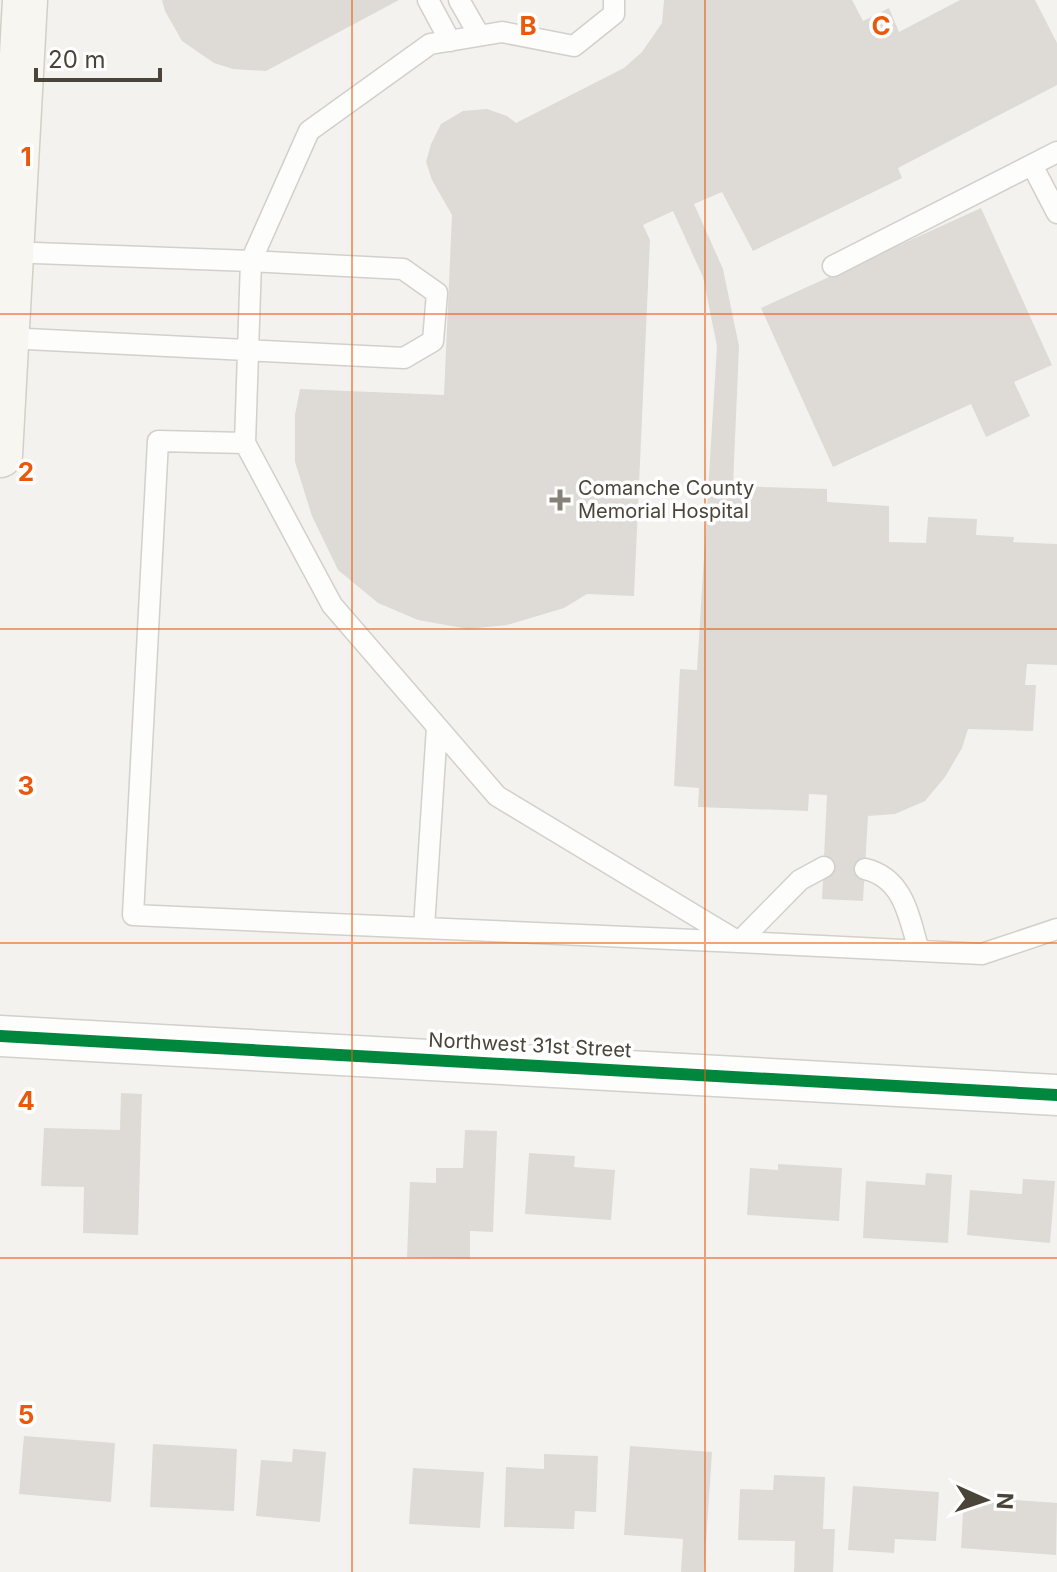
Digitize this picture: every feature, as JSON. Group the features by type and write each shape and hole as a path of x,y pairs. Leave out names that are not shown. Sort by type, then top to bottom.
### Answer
{"main road":[{"path":"0,455 9,138 25,0"}],"street":[{"name":"Northwest 31st Street","path":"0,1036 1057,1095"}],"lane":[{"path":"428,0 450,41"},
{"path":"459,0 479,35"},
{"path":"614,0 614,14 574,46 502,32 430,44 309,131 251,261 245,443 332,605 497,796 739,942"},
{"path":"833,266 1057,152"},
{"path":"1032,165 1057,213"},
{"path":"4,363 248,350 404,358 433,341 437,293 403,269 6,252"},
{"path":"245,443 158,441 133,915 982,954 1057,929"},
{"path":"424,928 437,727"},
{"path":"739,942 800,880 824,867"},
{"path":"865,869 882,873 903,898 919,951"}],"building":[{"path":"162,0 399,0 266,71 233,69 214,63 182,41"},
{"name":"Comanche County Memorial Hospital","path":"664,0 852,0 863,21 889,8 899,32 960,0 1035,0 1057,43 1057,85 898,168 902,178 753,251 722,192 694,204 723,269 739,346 733,486 827,489 827,502 889,506 889,542 926,543 928,517 977,519 976,535 1014,537 1013,542 1057,544 1057,665 1027,664 1025,685 1036,685 1033,731 968,729 962,748 945,777 925,801 895,814 868,816 863,901 822,899 827,795 809,794 808,811 698,807 699,788 674,786 680,669 697,670 717,346 703,277 673,211 643,225 650,240 634,596 587,594 564,608 507,625 468,629 418,620 378,603 338,570 312,516 295,462 295,415 300,389 444,395 452,215 432,180 426,162 441,124 463,111 487,109 516,123 624,68 642,52 662,23"},
{"path":"981,208 1052,365 1014,382 1030,416 986,437 971,404 833,467 761,308"},
{"path":"121,1093 142,1094 138,1235 83,1233 84,1187 41,1186 44,1128 120,1130"},
{"path":"465,1130 497,1131 493,1232 470,1231 470,1259 407,1257 410,1182 436,1183 436,1168 463,1168"},
{"path":"529,1153 575,1156 574,1167 615,1170 611,1220 525,1214"},
{"path":"778,1164 842,1168 839,1221 747,1215 750,1168 778,1170"},
{"path":"926,1173 952,1175 948,1243 863,1238 866,1181 925,1185"},
{"path":"1023,1179 1055,1181 1050,1243 967,1235 970,1190 1022,1194"},
{"path":"24,1436 115,1443 111,1502 19,1494"},
{"path":"153,1444 237,1449 234,1511 150,1507"},
{"path":"630,1446 712,1452 704,1572 681,1572 683,1539 624,1535"},
{"path":"293,1449 326,1452 320,1522 256,1516 261,1460 292,1462"},
{"path":"544,1454 598,1456 596,1512 575,1511 574,1529 504,1527 506,1467 544,1469"},
{"path":"413,1468 484,1472 480,1528 409,1524"},
{"path":"774,1475 825,1477 823,1529 835,1529 833,1572 794,1572 795,1541 738,1540 740,1489 773,1490"},
{"path":"853,1486 939,1492 936,1541 895,1539 894,1553 848,1550"},
{"path":"964,1496 1057,1503 1056,1555 961,1548"}],"cycle path":[{"path":"0,1036 1057,1095"}],"place":[{"name":"Comanche County Memorial Hospital","path":"560,500"}]}
